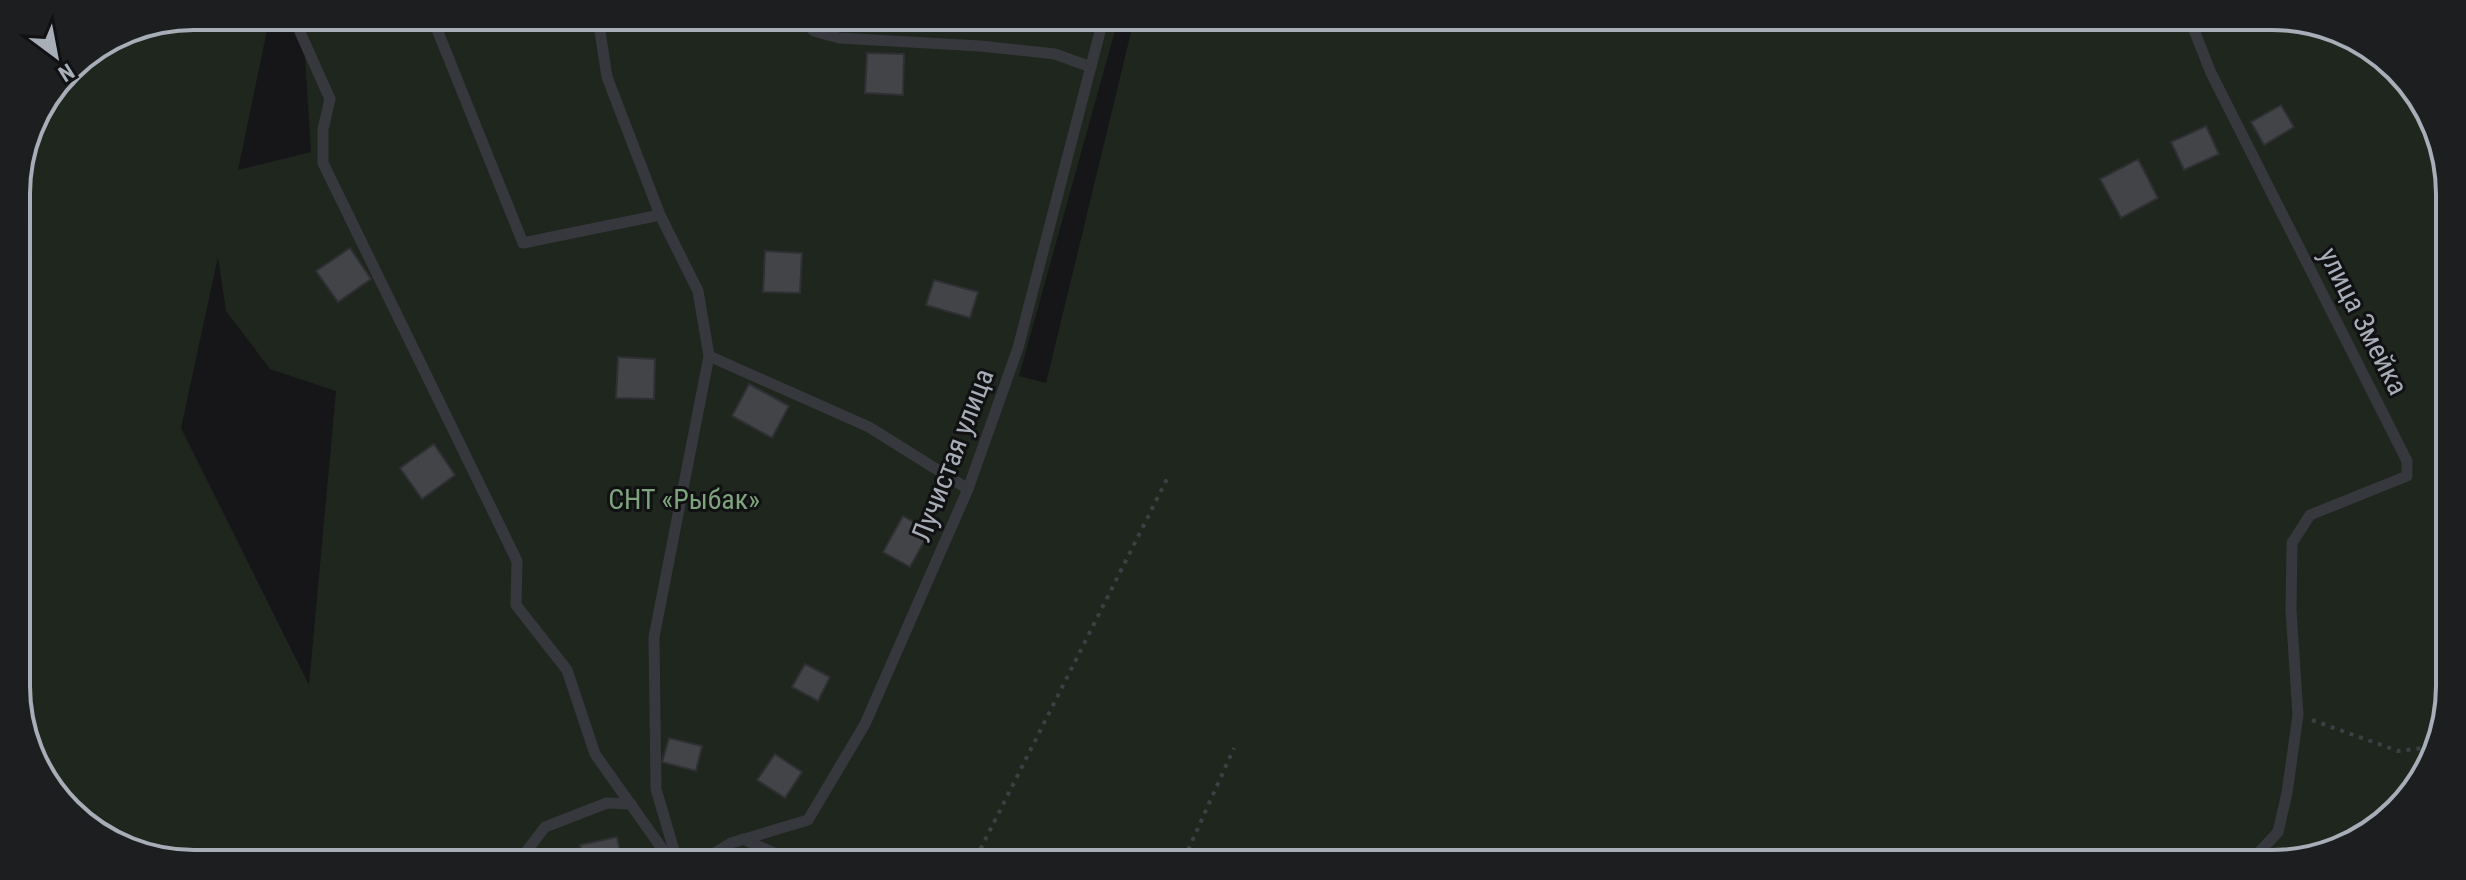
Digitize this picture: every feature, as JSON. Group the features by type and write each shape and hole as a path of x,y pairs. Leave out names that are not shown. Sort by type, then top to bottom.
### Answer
{"lane":[{"path":"300,30 330,99 323,129 323,163 517,561 516,605 567,670 595,754 663,850"},
{"path":"437,30 523,243 660,215"},
{"path":"600,30 607,77 660,215 698,291 709,356 654,637 656,789 674,850"},
{"path":"813,30 839,38 980,46 1055,54 1091,67"},
{"name":"Лучистая улица","path":"720,850 731,843 808,820 865,724 968,489 1018,348 1100,30"},
{"name":"улица Змейка","path":"2194,30 2211,73 2407,461 2407,476 2310,515 2292,543 2291,610 2298,715 2278,832 2261,850"},
{"path":"709,356 869,427 968,489"},
{"path":"528,850 545,827 607,803 631,804"},
{"path":"743,839 767,850"}],"path":[{"path":"980,850 1167,479"},
{"path":"2298,715 2398,751 2423,748"},
{"path":"1188,850 1234,748"}],"green space":[{"name":"СНТ «Рыбак»","path":"183,30 267,30 238,170 311,152 305,55 294,30 1115,30 1019,376 1046,383 1132,30 2283,30 2304,33 2345,47 2380,71 2395,86 2424,131 2435,173 2436,697 2433,718 2419,759 2388,802 2345,833 2304,847 2283,850 173,849 121,833 86,809 58,777 39,739 30,697 30,183 39,141 63,96 96,96 96,63 131,42","holes":["218,257 226,311 270,369 336,391 309,685 181,428"]}],"building":[{"path":"867,53 904,54 903,95 865,93"},
{"path":"2281,105 2294,127 2264,145 2251,122"},
{"path":"2206,126 2219,154 2184,170 2171,142"},
{"path":"2138,159 2158,198 2121,218 2100,179"},
{"path":"350,248 371,279 338,302 316,271"},
{"path":"765,251 802,253 800,293 763,292"},
{"path":"934,280 978,292 970,318 926,305"},
{"path":"618,357 655,359 654,399 616,398"},
{"path":"749,384 789,406 772,438 732,416"},
{"path":"434,444 455,475 422,499 400,468"},
{"path":"903,516 930,531 910,567 883,552"},
{"path":"805,664 830,677 818,701 792,687"},
{"path":"669,738 702,746 696,771 662,762"},
{"path":"775,754 802,772 785,798 757,780"},
{"path":"617,837 620,850 581,850 580,845"}]}
